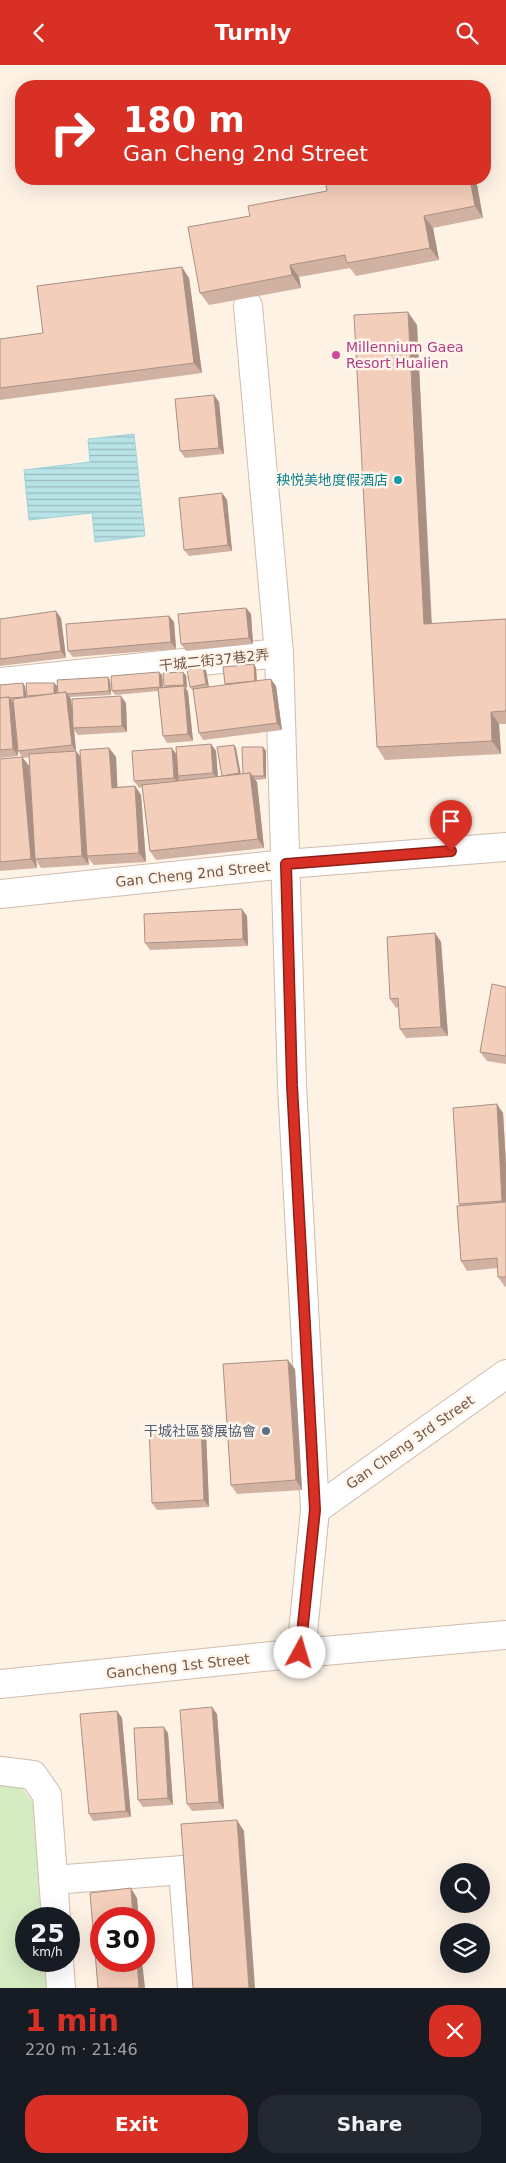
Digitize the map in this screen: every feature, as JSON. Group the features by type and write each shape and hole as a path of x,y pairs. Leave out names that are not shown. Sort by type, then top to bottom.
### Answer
{"street":[{"path":"248,306 279,653"},
{"name":"干城二街37巷2弄","path":"0,682 279,653 292,1085 315,1510 300,1653"},
{"name":"Gan Cheng 2nd Street","path":"0,894 286,864 506,847"},
{"name":"Gan Cheng 3rd Street","path":"315,1510 506,1374"},
{"name":"Gancheng 1st Street","path":"0,1684 300,1653 506,1635"},
{"path":"0,1771 33,1775 47,1795 55,1907"},
{"path":"53,1880 183,1870 192,1988"},
{"path":"60,1972 61,1988"}],"green space":[{"path":"12,1775 33,1802 40,1907 15,1907 15,1972 45,1972 46,1988 0,1988 0,1776"}],"water":[{"path":"134,434 145,536 95,542 92,513 29,520 24,470 90,462 88,439"}],"building":[{"path":"326,185 471,185 475,206 424,216 430,248 347,263 345,255 290,265 292,275 200,293 188,227 250,216 248,206 327,191"},
{"path":"182,267 194,363 0,388 0,339 43,333 37,286"},
{"name":"秧悦美地度假酒店","path":"408,312 424,624 506,619 506,711 491,712 492,741 377,747 354,315"},
{"path":"214,395 219,448 180,451 175,399"},
{"path":"222,493 228,545 184,550 179,498"},
{"path":"246,608 249,638 181,644 178,614"},
{"path":"56,611 61,651 0,659 0,619"},
{"path":"169,616 171,642 68,651 66,624"},
{"path":"254,664 255,681 225,684 223,667"},
{"path":"203,666 206,684 190,687 187,670"},
{"path":"159,672 160,687 112,691 111,676"},
{"path":"183,672 184,685 164,686 163,673"},
{"path":"108,677 109,691 58,693 57,680"},
{"path":"271,679 277,723 199,733 193,689"},
{"path":"23,683 24,697 0,698 0,685"},
{"path":"26,683 54,683 54,694 27,696"},
{"path":"184,686 188,734 163,736 158,688"},
{"path":"66,692 72,745 18,751 13,699"},
{"path":"121,696 122,726 73,728 72,699"},
{"path":"9,697 13,749 0,750 0,698"},
{"path":"211,744 213,773 178,776 176,747"},
{"path":"234,745 239,773 222,776 217,747"},
{"path":"242,747 263,747 264,776 252,776 250,773 243,774"},
{"path":"109,748 112,788 135,786 139,853 87,856 80,750"},
{"path":"172,748 174,778 134,781 132,751"},
{"path":"76,751 82,856 35,859 29,754"},
{"path":"22,757 31,859 0,862 0,759"},
{"path":"250,773 258,839 150,851 142,785"},
{"path":"242,909 243,939 145,943 144,914"},
{"path":"435,933 441,1027 400,1029 398,998 390,999 387,937"},
{"path":"492,984 506,987 506,1056 480,1052"},
{"path":"497,1104 502,1201 459,1204 453,1108"},
{"path":"506,1202 506,1277 498,1277 497,1258 461,1261 457,1206"},
{"name":"干城社區發展協會","path":"288,1360 296,1480 231,1485 223,1364"},
{"path":"201,1424 204,1500 152,1503 149,1426"},
{"path":"212,1707 219,1802 187,1804 180,1710"},
{"path":"117,1711 126,1811 89,1814 80,1714"},
{"path":"164,1727 168,1798 138,1800 134,1728"},
{"path":"237,1820 249,1988 193,1988 181,1824"},
{"path":"131,1888 132,1907 91,1907 90,1893"},
{"path":"97,1972 138,1972 139,1988 98,1988"}],"place":[{"name":"Millennium Gaea Resort Hualien","path":"336,355"},
{"name":"秧悦美地度假酒店","path":"398,480"},
{"name":"干城社區發展協會","path":"266,1431"}],"route":[{"path":"300,1653 315,1510 292,1085 286,864 451,851"}]}
